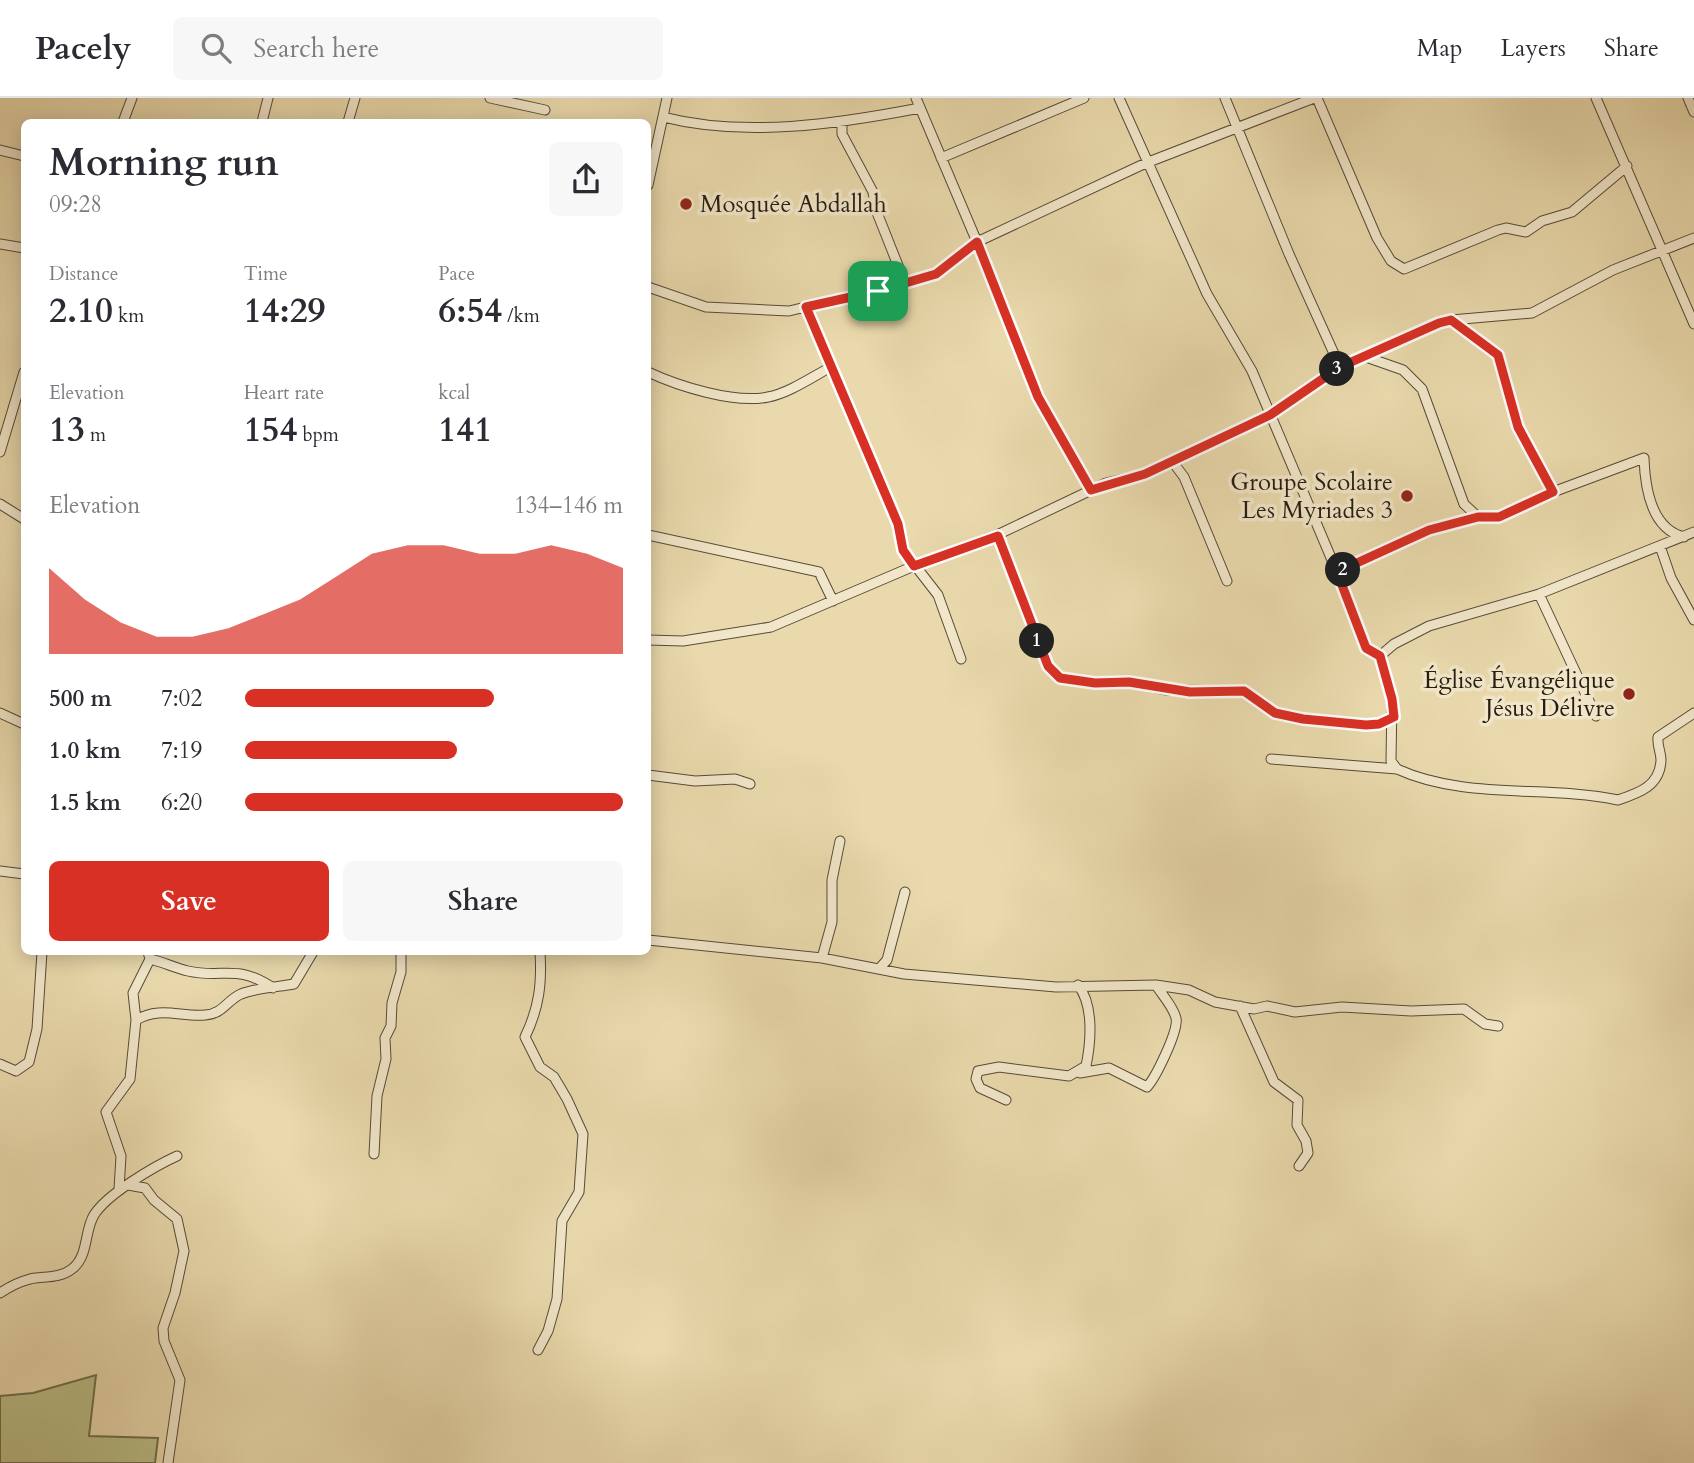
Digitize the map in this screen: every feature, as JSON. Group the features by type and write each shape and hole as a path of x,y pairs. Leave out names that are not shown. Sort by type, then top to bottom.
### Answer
{"street":[{"path":"124,119 132,98"},
{"path":"263,119 268,98"},
{"path":"352,119 355,98"},
{"path":"490,98 545,110"},
{"path":"651,171 667,98"},
{"path":"916,98 1038,397 1091,490"},
{"path":"942,158 1084,98"},
{"path":"1119,98 1207,294 1252,371 1337,572 1366,648 1380,656 1392,699 1394,717 1391,761 1396,769"},
{"path":"1225,98 1236,130 1340,367"},
{"path":"651,288 706,307 789,311 905,284 936,274 977,242 1146,163 1315,98 1377,238 1391,261 1404,269 1498,230 1506,228 1526,232 1542,221 1572,212 1627,166"},
{"path":"1596,98 1694,324"},
{"path":"1688,98 1694,112"},
{"path":"663,117 718,128 842,121 920,108"},
{"path":"842,121 842,134 873,192 877,210 905,284"},
{"path":"0,150 21,155"},
{"path":"651,640 683,641 771,627 914,566 998,536 1091,490 1145,474 1270,415 1340,367 1423,329 1451,320 1532,313 1613,270 1694,238"},
{"path":"0,244 21,248"},
{"path":"806,307 898,524 903,550 938,595 961,659"},
{"path":"1451,320 1498,355 1518,427 1553,492"},
{"path":"1366,357 1403,370 1422,389 1464,504 1478,517"},
{"path":"651,373 722,396 748,399 770,397 831,367"},
{"path":"0,452 21,382"},
{"path":"1337,572 1429,530 1478,517 1499,517 1553,492 1644,458 1649,498 1657,516 1672,534 1684,537"},
{"path":"1172,461 1184,477 1227,581"},
{"path":"0,504 21,517"},
{"path":"1380,656 1394,644 1429,626 1539,594 1694,532"},
{"path":"651,536 819,572 833,601"},
{"path":"998,536 1048,666 1060,678 1095,683 1129,682 1164,690 1244,691 1275,713 1303,719 1366,725 1379,724 1394,717"},
{"path":"1660,546 1671,578 1694,620"},
{"path":"1539,594 1596,716"},
{"path":"0,713 21,723"},
{"path":"1271,759 1396,769 1412,776 1468,786 1618,800 1639,795 1652,785 1660,765 1658,737 1694,713"},
{"path":"651,775 695,781 736,779 750,783"},
{"path":"822,958 832,922 832,880 840,841"},
{"path":"0,871 21,874"},
{"path":"879,969 887,960 905,892"},
{"path":"651,940 822,958 879,969 1005,983 1156,985 1189,990 1215,1002 1254,1009 1267,1006 1295,1012 1342,1007 1411,1012 1464,1009 1485,1024 1498,1026"},
{"path":"0,1064 16,1071 29,1062 37,1029 42,955"},
{"path":"136,1020 146,1014 164,1011 206,1015 221,1011 239,994 294,984 311,955"},
{"path":"374,1154 377,1096 386,1059 385,1038 391,1026 392,1003 401,972 401,955"},
{"path":"538,1350 548,1331 557,1299 562,1220 579,1192 583,1134 554,1077 540,1067 525,1037 537,1014 540,997 540,955"},
{"path":"124,1187 121,1156 106,1112 130,1079 136,1020 133,993 149,956 188,971 238,971 257,977 273,988"},
{"path":"1069,1076 1086,1066 1089,1051 1087,997 1078,985"},
{"path":"1006,1100 980,1088 976,1079 978,1071 999,1067 1069,1076 1109,1068 1147,1087 1156,1077 1166,1046 1175,1032 1177,1019 1156,985"},
{"path":"1240,1006 1274,1082 1298,1100 1297,1125 1306,1141 1308,1153 1299,1166"},
{"path":"0,1293 27,1280 62,1275 74,1268 84,1250 93,1216 147,1170 177,1156"},
{"path":"124,1187 145,1188 154,1200 177,1219 184,1251 163,1328 164,1341 180,1380 168,1463"}],"green space":[{"path":"96,1375 89,1436 158,1438 155,1463 0,1463 0,1396 33,1393"}],"place":[{"name":"Mosquée Abdallah","path":"686,204"},
{"name":"Groupe Scolaire Les Myriades 3","path":"1407,496"},
{"name":"Église Évangélique Jésus Délivre","path":"1629,694"}],"route":[{"path":"977,242 1038,397 1091,490 1106,483 1145,474 1270,415 1340,367 1423,329 1451,320 1498,355 1518,427 1553,492 1499,517 1478,517 1429,530 1364,562 1337,572 1366,648 1380,656 1392,699 1394,717 1379,724 1303,719 1275,713 1244,691 1190,692 1164,690 1129,682 1095,683 1060,678 1048,666 998,536 914,566 903,550 898,524 806,307 878,291 936,274 977,242"}]}
